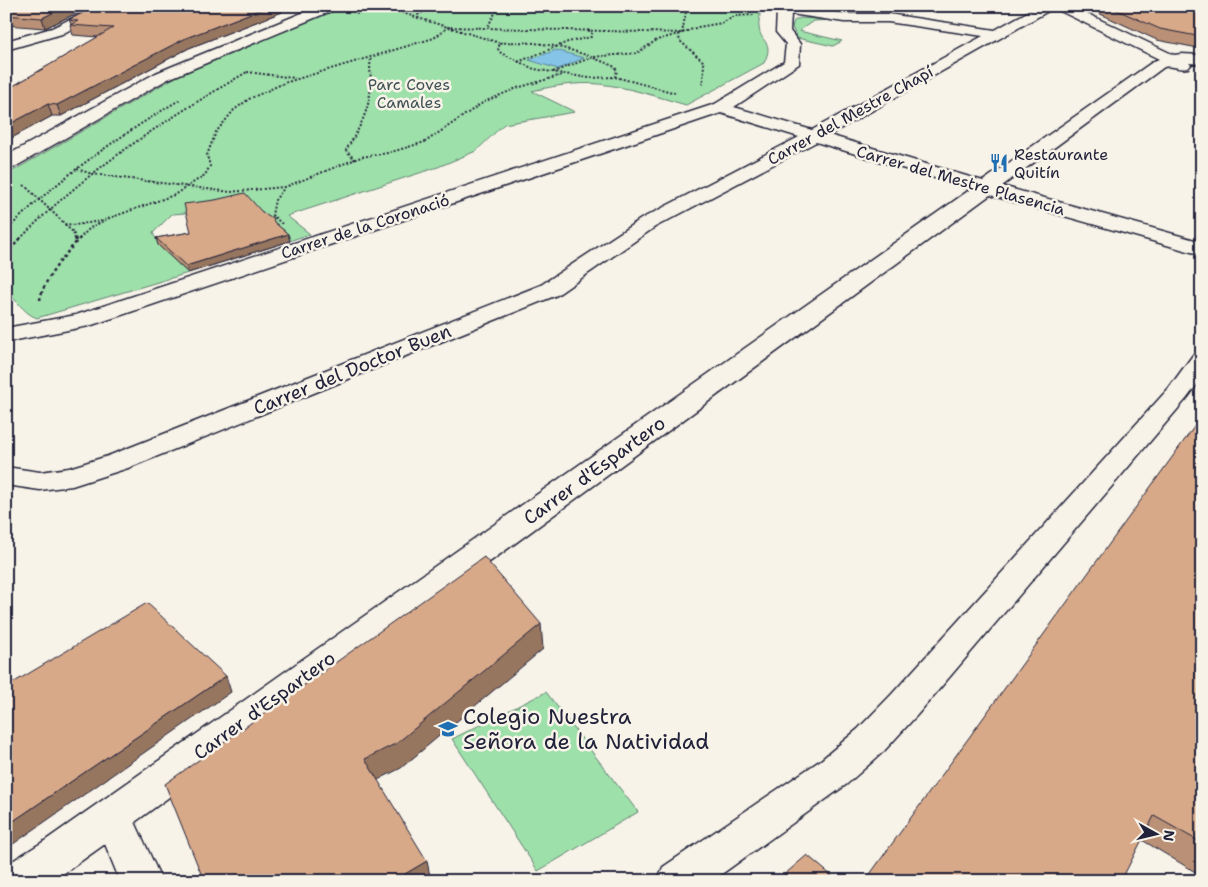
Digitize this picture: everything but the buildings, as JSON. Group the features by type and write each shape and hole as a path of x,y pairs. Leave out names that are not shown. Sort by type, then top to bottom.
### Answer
{"street":[{"path":"6,46 57,31 108,6"},
{"path":"6,164 169,73 332,6"},
{"path":"872,18 888,6"},
{"name":"Carrer del Mestre Chapí","path":"648,224 814,136 1046,7 1052,6"},
{"path":"1060,6 1105,26 1191,58 1202,70"},
{"path":"783,7 844,18 888,18 996,34"},
{"name":"Carrer de la Coronació","path":"6,335 81,321 721,108 791,64 793,44 783,32 783,7"},
{"path":"1076,14 1097,10"},
{"path":"1191,58 1202,75"},
{"name":"Carrer d'Espartero","path":"16,881 60,853 1159,64 1191,58"},
{"name":"Carrer del Mestre Plasencia","path":"721,108 988,188 1202,249"},
{"path":"6,149 28,152"},
{"name":"Carrer del Doctor Buen","path":"6,476 40,481 72,477 118,462 549,290 648,224"},
{"path":"678,881 834,772 871,740 905,704 1171,400 1202,360"},
{"path":"112,814 140,881"}],"path":[{"path":"349,18 371,6"},
{"path":"383,6 500,43 526,42 560,47 593,57 615,67 617,71 615,77"},
{"path":"418,18 418,15 433,6"},
{"path":"488,26 499,6"},
{"path":"682,32 687,6"},
{"path":"552,73 593,57 636,53 650,46 654,41 698,27 722,24 735,16 760,14"},
{"path":"64,224 90,224 152,204 206,176 210,166 207,155 216,132 234,110 260,93 298,78 434,38 448,27 488,26 682,32"},
{"path":"518,63 560,47 568,42 591,37 592,34 587,30"},
{"path":"678,34 680,41 704,62 702,91"},
{"path":"500,43 498,50 500,53 518,63 552,73 589,78 615,77 679,94"},
{"path":"355,160 346,150 360,129 367,113 371,82 369,66 371,58"},
{"path":"6,254 49,210 125,148 175,114 254,68"},
{"path":"239,71 298,78"},
{"path":"77,169 92,174 230,192 285,187 355,160 425,142 484,102 517,88 562,75"},
{"path":"6,231 39,199 94,156 184,98"},
{"path":"285,187 277,195 272,206 272,215 307,246"},
{"path":"39,199 73,232 76,241"},
{"path":"40,301 41,292 66,253 90,228 107,219"}],"green space":[{"name":"Parc Coves Camales","path":"345,6 750,6 760,14 760,32 768,46 768,50 764,63 686,105 632,90 599,84 565,85 532,91 575,112 504,124 476,151 438,167 287,216 310,234 289,241 186,213 172,214 153,233 159,245 188,273 37,318 28,313 6,292 6,175 179,75"},
{"path":"800,18 835,20 813,21 799,31 842,41 833,46 797,38 792,27 794,21"},
{"path":"546,692 638,812 538,871 452,739"}],"water":[{"path":"556,50 584,58 558,69 529,60"}],"place":[{"name":"Restaurante Quitín","path":"999,163"},
{"name":"Colegio Nuestra Señora de la Natividad","path":"448,729"}]}
